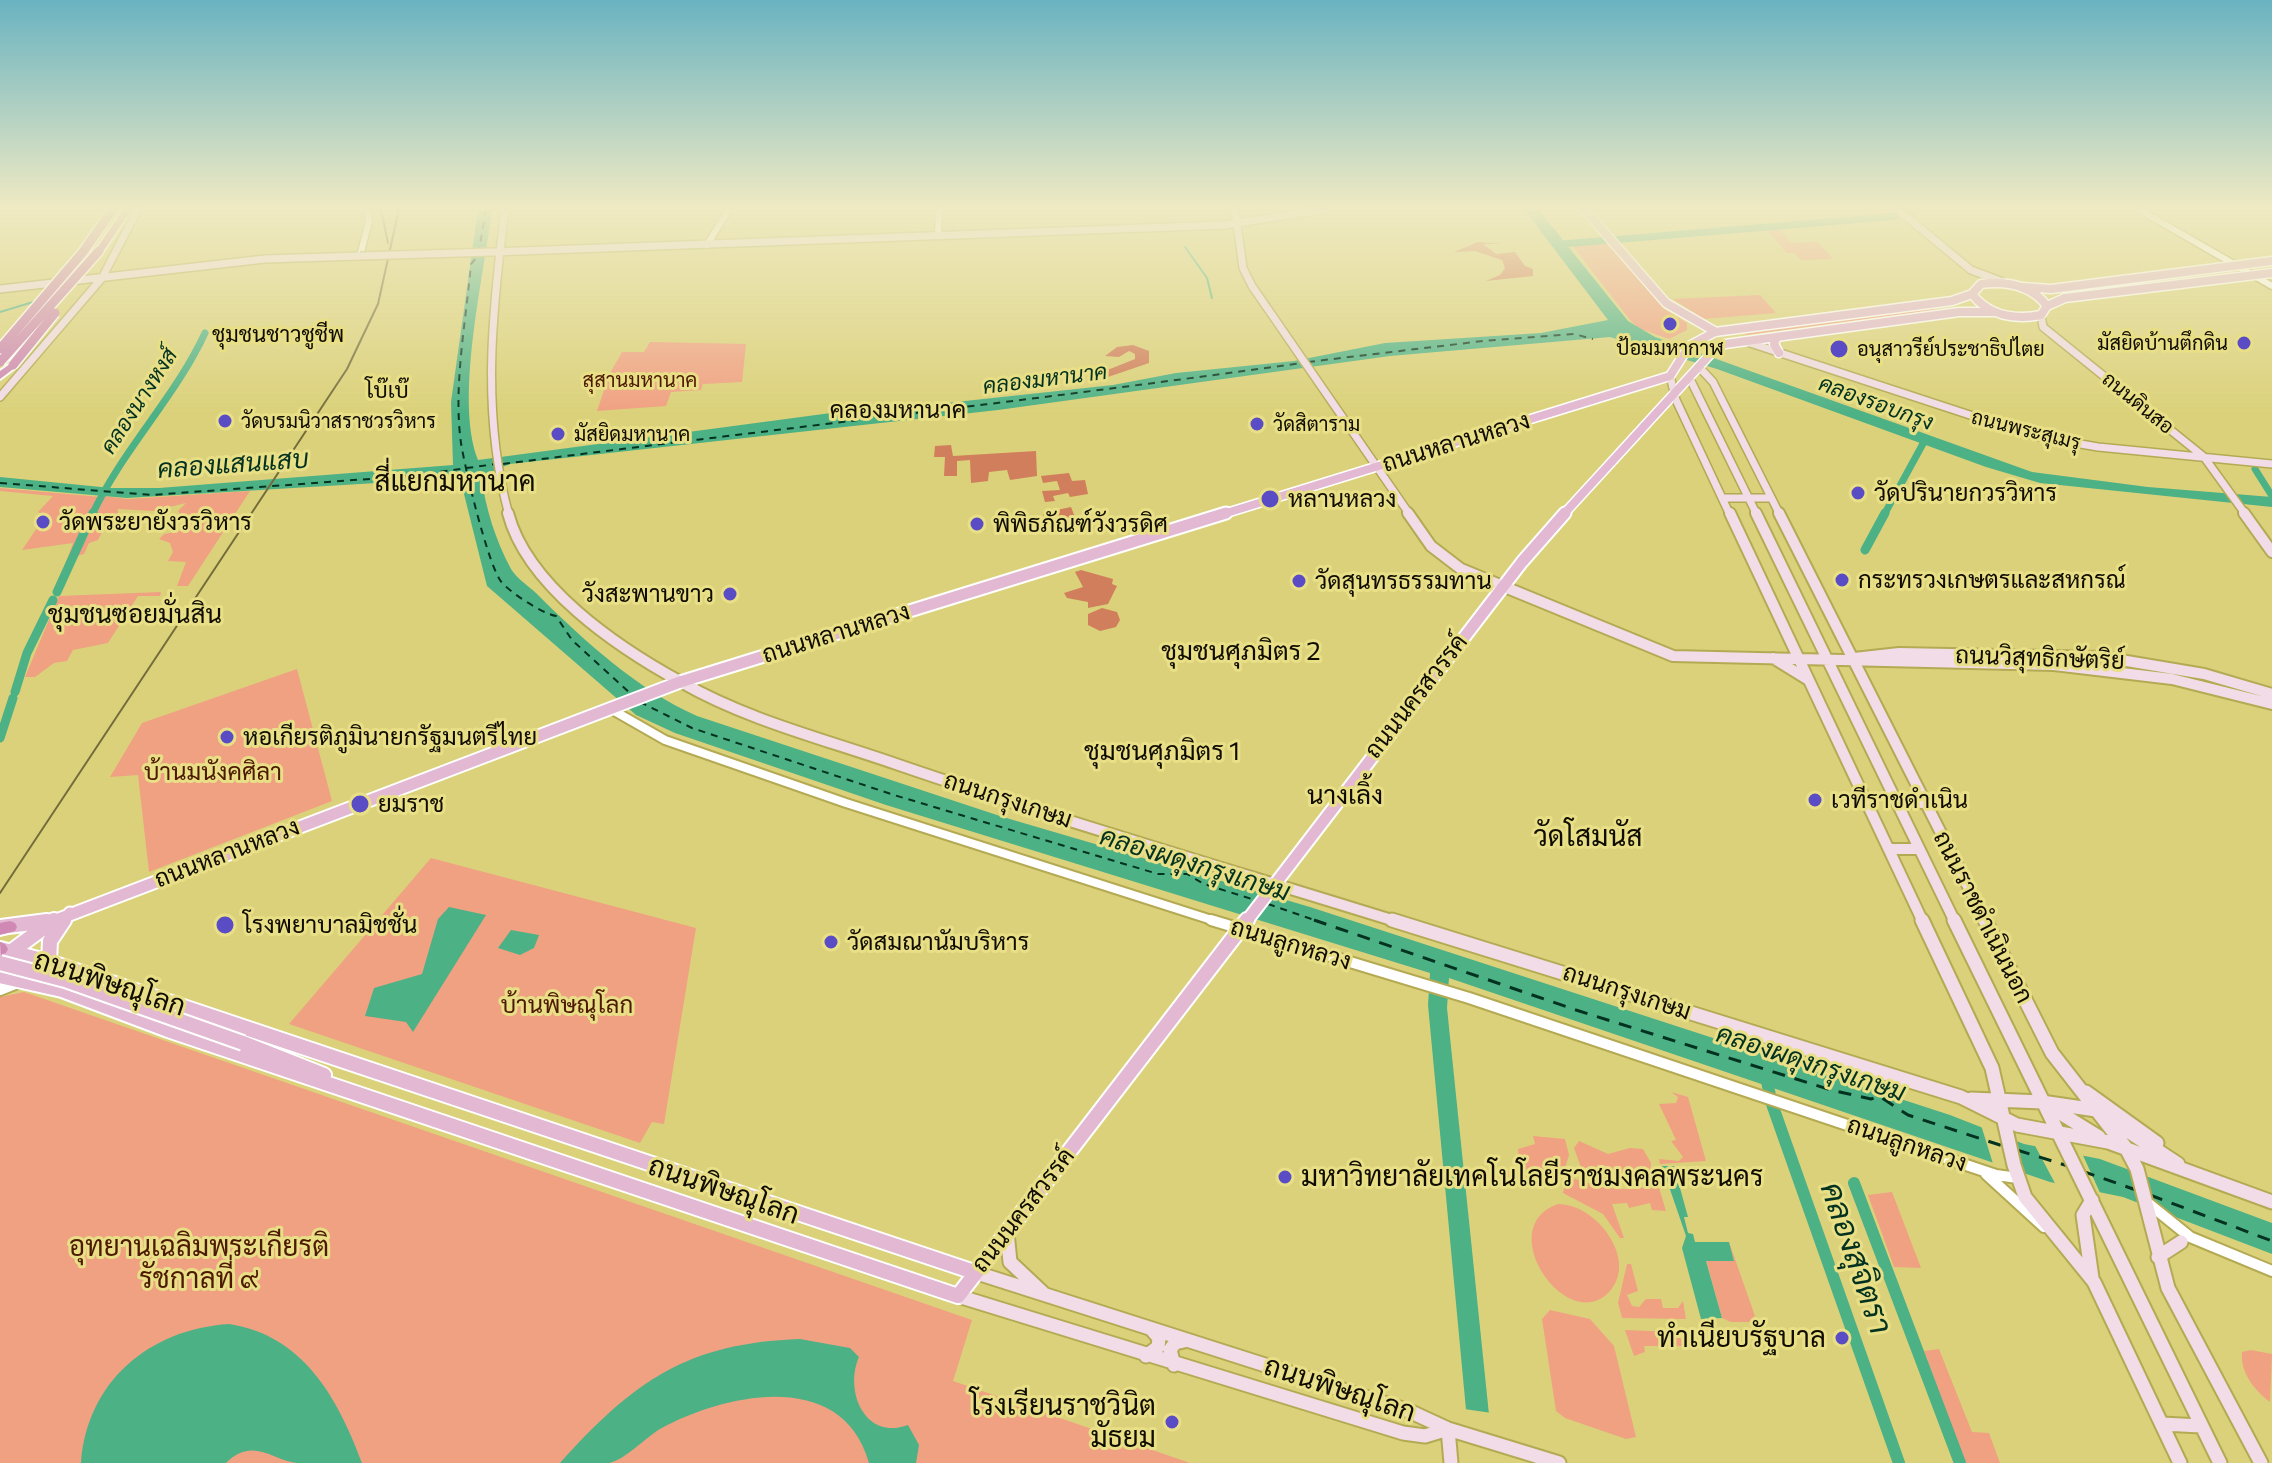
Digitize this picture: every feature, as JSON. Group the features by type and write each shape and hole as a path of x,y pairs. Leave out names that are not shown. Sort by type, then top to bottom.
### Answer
{"highway":[{"path":"0,349 61,277"},
{"path":"0,362 76,277"},
{"path":"0,376 28,347 80,277"}],"main road":[{"path":"0,289 109,277"},
{"name":"ถนนกรุงเกษม","path":"497,277 491,338 497,456 513,532 543,579 608,634 680,682 733,708 949,782 1274,887 1961,1097 2002,1102 2042,1102 2096,1110 2151,1167"},
{"name":"ถนนวิสุทธิกษัตริย์","path":"1248,277 1309,371 1437,552 1461,569 1660,653 2104,670 2272,699"},
{"path":"1643,277 1666,303 1692,320 1715,332 1744,341 1959,312 1995,312 2021,318 2041,315 2047,306 2065,298 2234,277"},
{"path":"1972,277 1973,290 1980,304 1995,312"},
{"path":"1990,277 2023,287 2051,289 2141,277"},
{"path":"0,397 102,278"},
{"path":"2005,283 1989,282 1952,301 1715,332 1692,344 1670,376 1673,393 1992,1068 2018,1178 2047,1231 2093,1280"},
{"path":"2023,287 2036,294 2047,306"},
{"name":"ถนนดินสอ","path":"2041,315 2043,327 2204,457 2272,552"},
{"path":"1692,320 1692,344"},
{"path":"1777,337 1774,344 1779,353"},
{"name":"ถนนพระสุเมรุ","path":"1744,341 1989,423 2049,439 2272,464"},
{"name":"ถนนนครสวรรค์","path":"958,1296 1274,887 1335,800 1502,586 1662,404 1701,367 1710,353 1720,345 1744,341"},
{"path":"1679,362 1701,367"},
{"path":"1679,362 1690,379"},
{"name":"ถนนราชดำเนินนอก","path":"1701,367 1713,382 2052,1053 2126,1148 2151,1167 2155,1241 2168,1288 2261,1463"},
{"name":"ถนนหลานหลวง","path":"2,954 56,918 680,682 1670,376"},
{"name":"ถนนราชดำเนินนอก","path":"1690,379 2220,1463"},
{"path":"1662,404 1680,407"},
{"path":"1724,498 1771,498"},
{"name":"ถนนวิสุทธิกษัตริย์","path":"1852,658 1865,654 1899,653 2060,655 2127,660 2204,674 2272,699"},
{"path":"1772,657 1808,680"},
{"path":"2036,657 2170,673 2272,699"},
{"path":"1896,802 1924,803"},
{"path":"1889,849 1919,849"},
{"path":"49,962 47,952 54,933 70,913"},
{"path":"3,928 56,918"},
{"path":"2,954 65,980 303,1064 337,1085"},
{"name":"ถนนพิษณุโลก","path":"2,954 49,962 1049,1297 1409,1411 1455,1431 1559,1463"},
{"name":"ถนนพิษณุโลก","path":"0,976 62,990 168,1030 958,1296 1174,1365 1403,1433 1425,1436 1455,1431"},
{"path":"2074,1084 2153,1140 2151,1167"},
{"name":"ถนนกรุงเกษม","path":"1961,1097 1976,1105 2004,1129 2027,1129 2108,1142 2126,1148 2151,1167 2193,1175 2272,1202"},
{"path":"2042,1102 2108,1142"},
{"path":"2091,1197 2083,1227 2093,1280 2180,1463"},
{"path":"1007,1230 1010,1262 1049,1297"},
{"path":"2158,1257 2189,1243"},
{"path":"1146,1356 1158,1347 1159,1338 1152,1330"},
{"path":"1174,1365 1170,1350 1175,1343 1186,1340"},
{"path":"2162,1424 2201,1426"},
{"path":"1451,1463 1455,1431"}],"street":[{"name":"ถนนลูกหลวง","path":"614,706 665,740 698,752 1116,891 1244,924 1979,1169 2018,1178"},
{"path":"0,990 25,980"},
{"name":"ถนนลูกหลวง","path":"1979,1169 2047,1231"},
{"path":"2155,1213 2189,1243"},
{"path":"2155,1241 2189,1243 2272,1271"}],"green space":[{"path":"1597,277 1637,277 1664,309 1687,323 1687,330 1669,339 1638,328"},
{"path":"1760,295 1776,313 1703,319 1673,299"},
{"path":"1932,307 1935,310 1746,335 1743,332"},
{"name":"สุสานมหานาค","path":"650,342 746,344 742,382 703,384 701,390 671,392 666,406 597,411 609,375 622,352 644,352"},
{"path":"0,488 101,497 67,569 63,570 73,543 22,550 45,516 38,512 53,496 0,491"},
{"path":"250,491 188,586 177,586 186,562 168,561 173,552 170,543 159,539 164,534 180,531 187,519 181,517 178,511 186,503 153,511 118,509 118,521 106,524 98,540 89,543 84,554 77,556 104,496 128,499"},
{"path":"161,592 160,596 138,596 108,643 73,650 67,661 54,663 35,677 25,677 59,596"},
{"name":"บ้านมนังคศิลา","path":"297,669 332,801 149,872 138,775 110,777 142,723"},
{"name":"บ้านพิษณุโลก","path":"431,858 696,928 664,1124 652,1122 640,1143 289,1024"},
{"name":"อุทยานเฉลิมพระเกียรติ รัชกาลที่ ๙","path":"24,992 972,1320 953,1381 1190,1463 0,1463 0,997"},
{"path":"1671,1092 1688,1097 1706,1161 1660,1164 1659,1159 1679,1161 1683,1157 1671,1141 1676,1140 1659,1104 1676,1103 1678,1097"},
{"path":"1533,1136 1565,1139 1569,1155 1565,1168 1544,1179 1503,1182 1502,1171 1520,1172 1518,1149 1535,1144"},
{"path":"1579,1141 1608,1154 1630,1148 1643,1149 1651,1163 1650,1173 1617,1179 1583,1173 1574,1148"},
{"path":"1575,1179 1628,1189 1648,1186 1657,1181 1666,1211 1652,1210 1650,1203 1629,1208 1627,1203 1612,1204 1624,1238 1620,1238 1603,1214 1563,1193 1565,1183"},
{"path":"1892,1192 1921,1268 1894,1267 1868,1195"},
{"path":"1558,1204 1573,1206 1587,1213 1599,1223 1616,1250 1619,1264 1617,1278 1610,1291 1593,1302 1575,1300 1557,1290 1543,1274 1534,1254 1532,1234 1539,1216"},
{"path":"1729,1242 1755,1316 1749,1322 1731,1322 1722,1318 1706,1260 1734,1261"},
{"path":"1627,1264 1631,1264 1638,1291 1627,1295 1632,1306 1639,1307 1646,1299 1661,1299 1663,1308 1678,1308 1683,1301 1686,1319 1622,1318 1618,1303"},
{"path":"1550,1310 1590,1319 1614,1346 1636,1437 1626,1439 1565,1418 1556,1411 1542,1319"},
{"path":"1625,1330 1675,1332 1687,1346 1644,1346 1645,1352 1634,1356"},
{"path":"1939,1349 1972,1432 1989,1433 2000,1463 1965,1463 1924,1351"},
{"path":"2251,1350 2272,1354 2270,1402 2254,1386 2243,1367 2242,1352"}],"shaded area":[{"path":"468,277 482,277 473,337 469,405 471,434 478,460 846,411 863,412 1113,385 1176,373 1294,361 1385,343 1541,333 1608,320 1576,277 1593,277 1628,321 1655,337 2032,472 2148,487 2272,497 2272,507 2040,483 1986,467 1717,369 1610,337 1390,356 998,410 510,464 481,476 496,535 516,576 612,662 654,692 697,716 1003,817 1310,907 1950,1115 2024,1144 2100,1159 2272,1223 2272,1254 2123,1197 2050,1182 1449,978 1447,1008 1494,1463 1471,1463 1428,1005 1430,973 886,805 675,733 636,715 487,586 460,478 127,498 0,487 0,477 111,488 159,488 453,465 451,402"},
{"path":"1495,277 1521,277 1486,281"},
{"path":"1133,345 1149,351 1149,363 1102,379 1094,373 1095,367 1110,369 1135,359 1135,354 1129,351 1119,357 1105,356 1117,347"},
{"path":"951,445 953,456 1036,451 1037,476 1010,480 1007,470 989,472 988,481 971,483 970,460 957,461 957,476 944,476 945,457 934,457 935,446"},
{"path":"1069,473 1072,481 1085,480 1088,494 1070,497 1068,493 1053,496 1055,501 1045,502 1042,491 1060,490 1057,481 1043,483 1041,476"},
{"path":"1071,507 1075,517 1068,519 1070,528 1055,533 1045,530 1043,513"},
{"path":"1081,570 1113,579 1112,584 1117,586 1108,604 1088,608 1088,602 1067,598 1064,593 1083,587 1075,572"},
{"path":"1102,608 1117,612 1120,620 1116,627 1100,631 1088,625 1088,614"},
{"path":"449,907 486,915 413,1032 406,1022 365,1016 374,988 422,974 438,919"},
{"path":"511,930 539,935 534,948 520,955 498,948"},
{"path":"1662,1166 1674,1166 1688,1217 1684,1217 1688,1233 1693,1234 1695,1242 1729,1242 1734,1261 1706,1261 1722,1318 1701,1319 1682,1248 1686,1236"},
{"path":"229,1324 255,1330 278,1341 314,1373 342,1415 362,1463 297,1463 263,1452 245,1451 226,1463 81,1463 86,1434 96,1407 110,1384 128,1365 173,1336"},
{"path":"800,1339 850,1348 859,1357 854,1384 862,1410 880,1426 893,1428 908,1425 919,1445 916,1463 869,1463 855,1433 834,1412 808,1401 778,1397 747,1399 686,1416 660,1429 609,1463 560,1463 613,1410 665,1372 694,1358 725,1349"}],"pier":[{"path":"1981,1125 2008,1136 2022,1177 1994,1167"},
{"path":"2033,1142 2081,1151 2101,1195 2057,1187"},
{"path":"1464,1409 1492,1413 1497,1463 1467,1463"}],"waterway":[{"path":"1206,277 1212,298"},
{"path":"0,312 33,302"},
{"name":"คลองนางหงส์","path":"93,513 118,468 179,380 205,333"},
{"name":"คลองรอบกรุง","path":"1884,515 1925,440"},
{"path":"2255,469 2272,496"},
{"path":"57,592 93,513"},
{"path":"1865,550 1885,513"},
{"path":"15,692 27,653 53,600"},
{"path":"0,738 13,698"},
{"name":"คลองสุจิตรา","path":"1765,1073 1772,1104 1899,1463"},
{"path":"1854,1183 1960,1463"}],"ferry route":[{"path":"467,468 461,443 458,399 470,277"},
{"path":"1308,362 1483,341 1574,334 1593,339"},
{"path":"503,464 1302,363"},
{"path":"467,468 496,464"},
{"path":"0,483 152,495 409,476 467,468"},
{"path":"467,468 483,535 500,580 534,607 556,616 572,640 632,695"},
{"path":"640,702 692,728 894,795 1158,874 1187,874 1204,884 1258,901"},
{"path":"1268,904 1320,922"},
{"path":"1314,920 1576,1010 1831,1090 1871,1099 1879,1096 1908,1115 2003,1146"},
{"path":"2017,1150 2068,1166"},
{"path":"2082,1171 2136,1190"},
{"path":"2150,1195 2272,1241"}],"railway":[{"path":"0,893 347,369 378,304 384,277"}],"place":[{"name":"ป้อมมหากาฬ","path":"1670,324"},
{"name":"มัสยิดบ้านตึกดิน","path":"2244,343"},
{"name":"อนุสาวรีย์ประชาธิปไตย","path":"1839,349"},
{"name":"วัดบรมนิวาสราชวรวิหาร","path":"225,421"},
{"name":"วัดสิตาราม","path":"1257,424"},
{"name":"มัสยิดมหานาค","path":"558,434"},
{"name":"วัดปรินายกวรวิหาร","path":"1858,493"},
{"name":"หลานหลวง","path":"1270,499"},
{"name":"วัดพระยายังวรวิหาร","path":"43,522"},
{"name":"พิพิธภัณฑ์วังวรดิศ","path":"977,524"},
{"name":"กระทรวงเกษตรและสหกรณ์","path":"1842,580"},
{"name":"วัดสุนทรธรรมทาน","path":"1299,581"},
{"name":"วังสะพานขาว","path":"730,594"},
{"name":"หอเกียรติภูมินายกรัฐมนตรีไทย","path":"227,737"},
{"name":"เวทีราชดำเนิน","path":"1815,800"},
{"name":"ยมราช","path":"360,804"},
{"name":"โรงพยาบาลมิชชั่น","path":"225,925"},
{"name":"วัดสมณานัมบริหาร","path":"831,942"},
{"name":"มหาวิทยาลัยเทคโนโลยีราชมงคลพระนคร","path":"1285,1177"},
{"name":"ทำเนียบรัฐบาล","path":"1842,1338"},
{"name":"โรงเรียนราชวินิต มัธยม","path":"1172,1422"}],"district":[{"name":"ชุมชนชาวชูชีพ","path":"278,335"},
{"name":"โบ๊เบ๊","path":"387,391"},
{"name":"คลองมหานาค","path":"898,410"},
{"name":"สี่แยกมหานาค","path":"455,482"},
{"name":"ชุมชนซอยมั่นสิน","path":"135,614"},
{"name":"ชุมชนศุภมิตร 2","path":"1241,651"},
{"name":"ชุมชนศุภมิตร 1","path":"1162,751"},
{"name":"นางเลิ้ง","path":"1345,795"},
{"name":"วัดโสมนัส","path":"1588,837"}],"water label":[{"name":"คลองแสนแสบ","path":"233,464"},
{"name":"คลองผดุงกรุงเกษม","path":"1195,864"},
{"name":"คลองผดุงกรุงเกษม","path":"1811,1063"}]}
